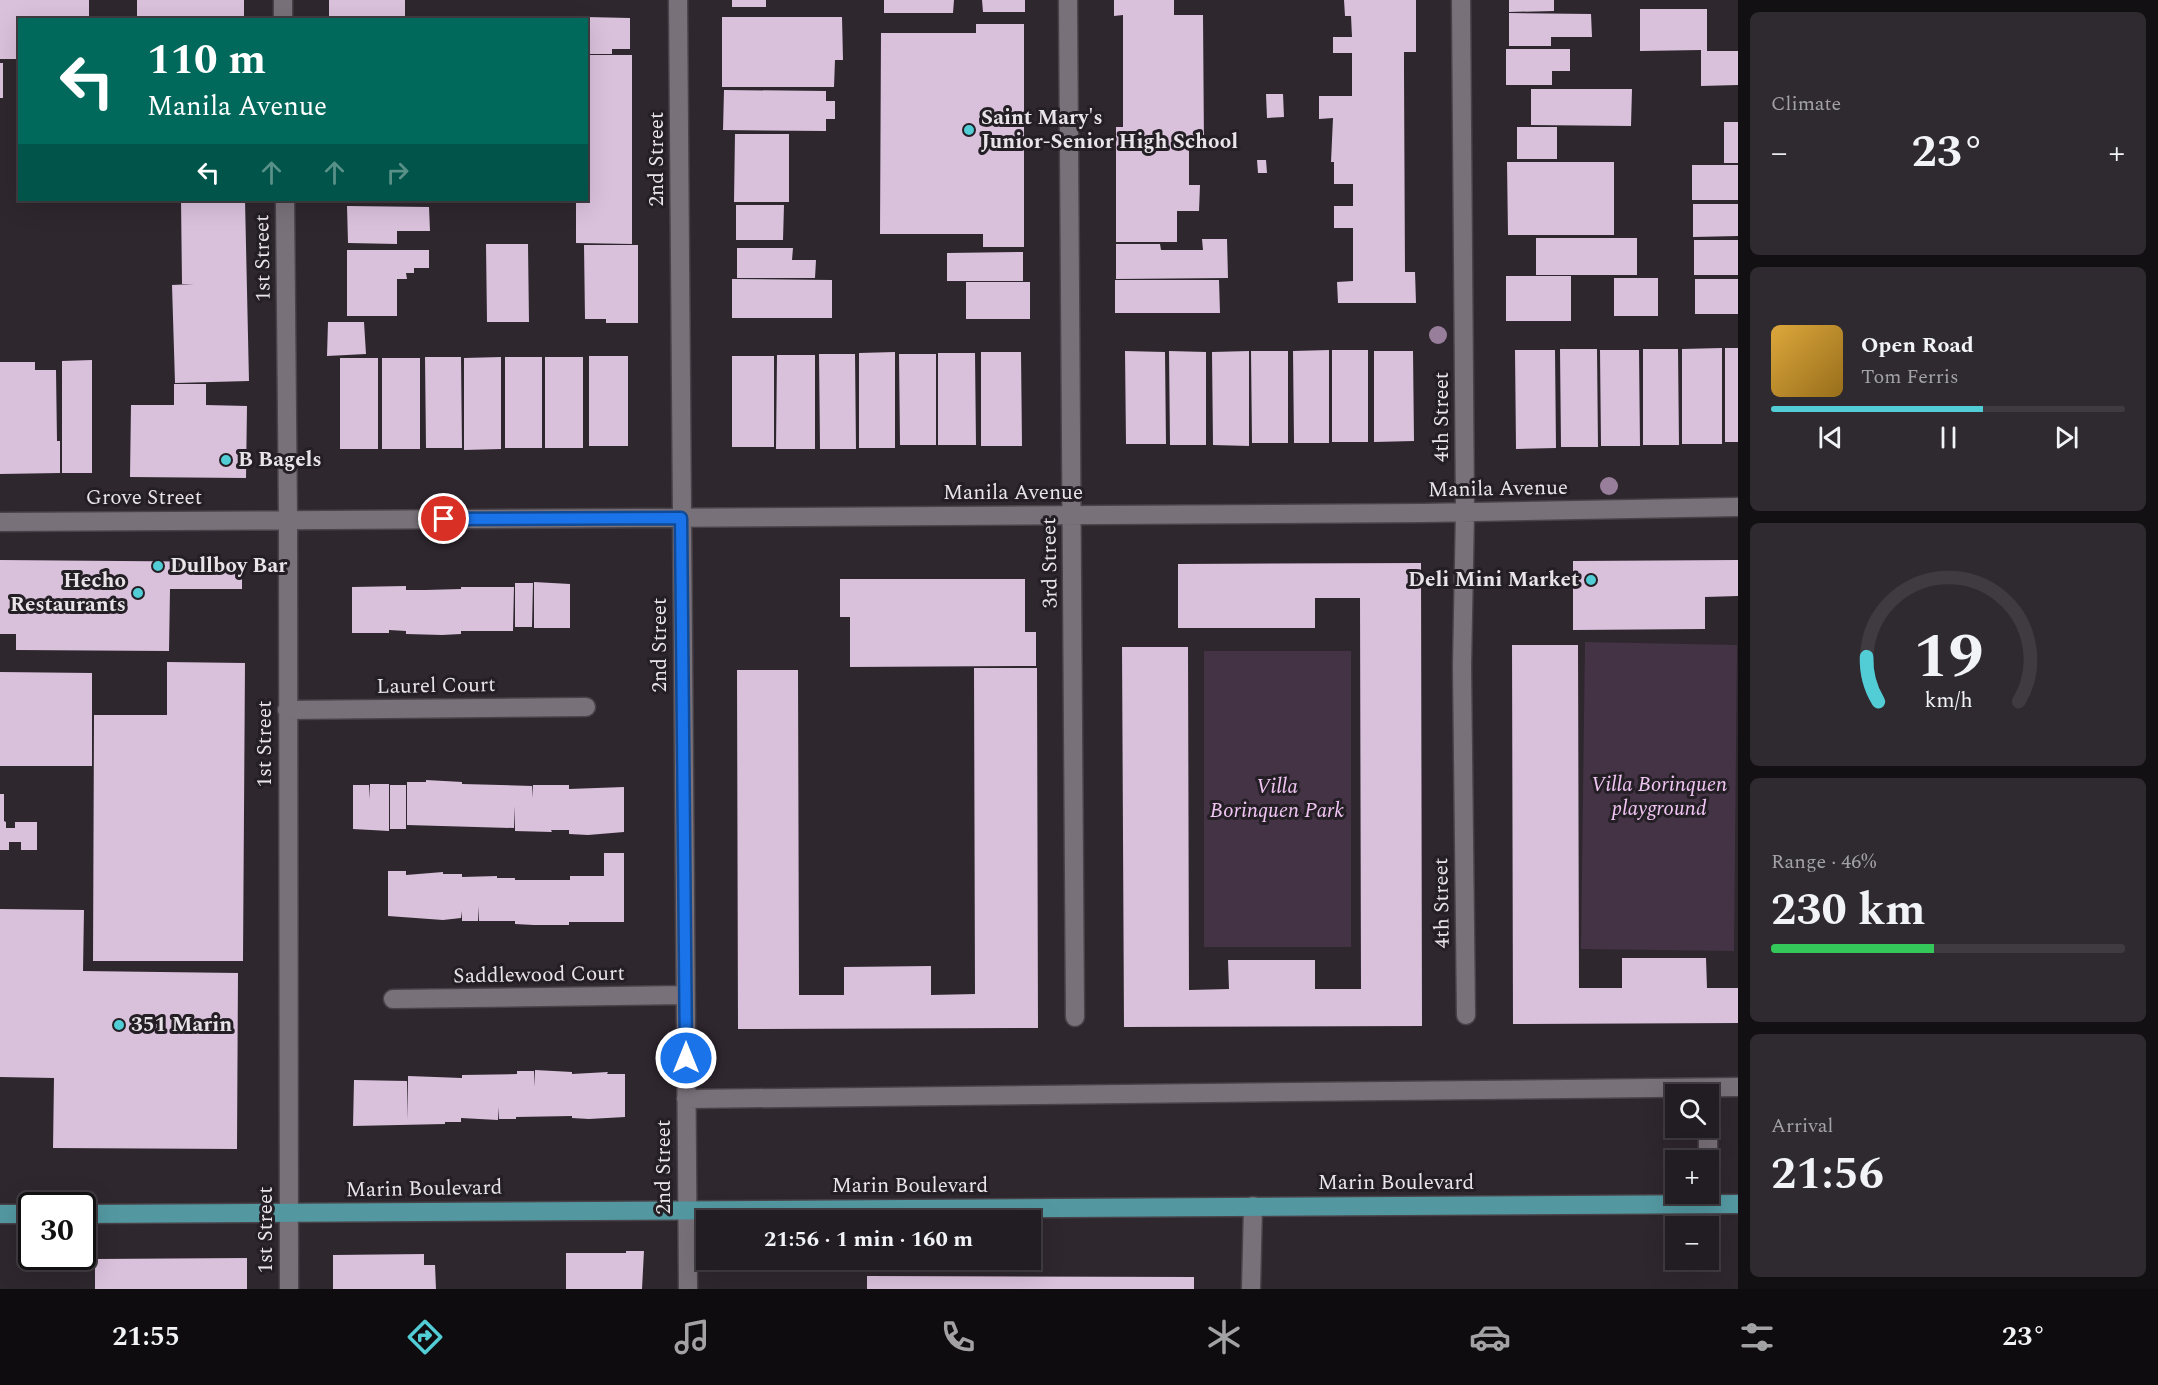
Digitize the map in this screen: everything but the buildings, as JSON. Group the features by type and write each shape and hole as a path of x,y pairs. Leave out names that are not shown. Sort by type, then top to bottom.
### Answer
{"main road":[{"name":"Marin Boulevard","path":"96,1214 1709,1204"},
{"name":"Marin Boulevard","path":"1719,1204 1738,1204"},
{"path":"0,1215 18,1214"}],"street":[{"path":"283,0 283,18"},
{"name":"2nd Street","path":"678,0 688,1289"},
{"name":"3rd Street","path":"1068,0 1075,1017"},
{"name":"4th Street","path":"1461,0 1465,512 1462,666 1466,1015"},
{"name":"1st Street","path":"285,201 288,520 289,1289"},
{"name":"Manila Avenue","path":"288,520 1465,512 1738,507"},
{"name":"Grove Street","path":"0,522 288,520"},
{"name":"Laurel Court","path":"287,710 586,707"},
{"name":"Saddlewood Court","path":"393,999 685,995"},
{"path":"1719,1089 1738,1087"},
{"path":"686,1099 1665,1091"},
{"path":"1251,1289 1252,1206"}],"green space":[{"name":"Villa Borinquen playground","path":"1585,642 1737,645 1734,951 1581,949"},
{"name":"Villa Borinquen Park","path":"1204,651 1351,651 1351,947 1204,947"}],"place":[{"name":"Saint Mary's Junior-Senior High School","path":"969,130"},
{"name":"B Bagels","path":"226,460"},
{"name":"Dullboy Bar","path":"158,566"},
{"name":"Deli Mini Market","path":"1591,580"},
{"name":"Hecho Restaurants","path":"138,593"},
{"name":"351 Marin","path":"119,1025"}],"route":[{"path":"444,519 681,518 686,1058"}]}
